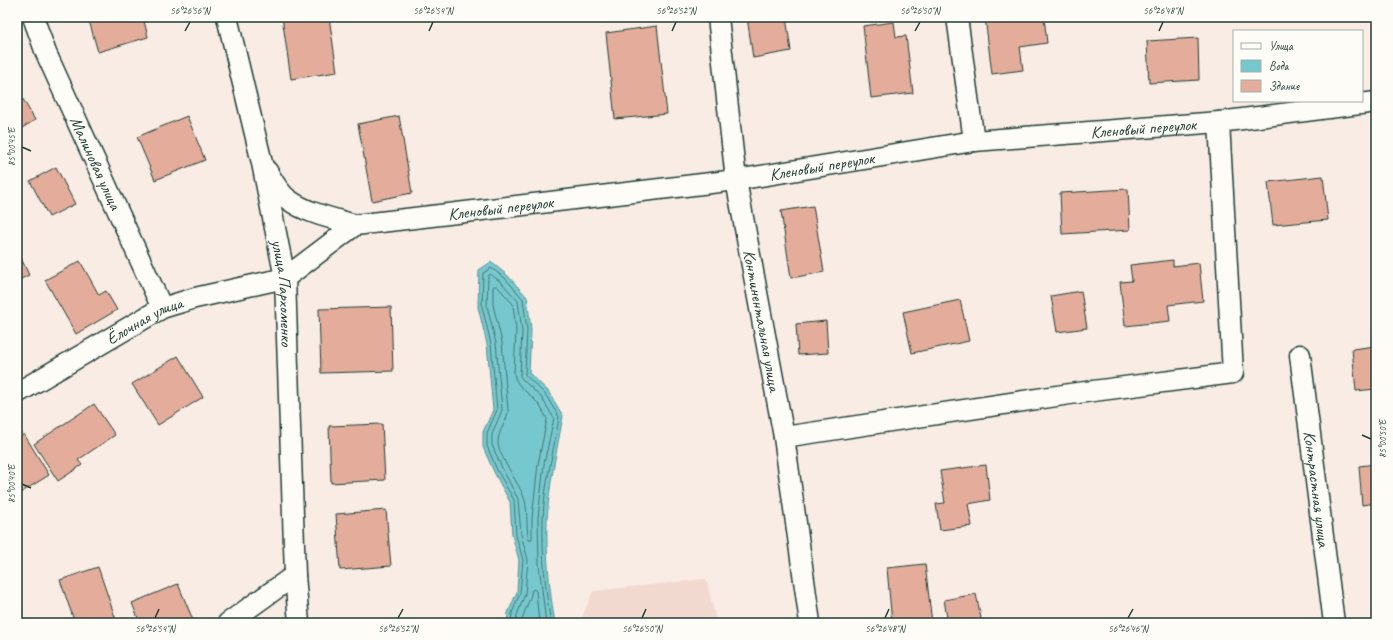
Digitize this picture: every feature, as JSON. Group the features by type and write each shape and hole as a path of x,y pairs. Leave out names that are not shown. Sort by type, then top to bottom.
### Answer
{"street":[{"name":"Малиновая улица","path":"33,17 46,53 162,308"},
{"name":"улица Пархоменко","path":"227,17 262,163 285,278 295,575 299,623"},
{"name":"Континентальная улица","path":"718,17 736,180 784,438 810,623"},
{"path":"957,17 974,141"},
{"name":"Кленовый переулок","path":"355,225 736,180 974,141 1219,122 1376,102"},
{"path":"784,438 1062,396 1233,373 1219,122"},
{"path":"262,163 276,186 288,200 306,209 355,225"},
{"path":"285,278 355,225"},
{"name":"Ёлочная улица","path":"17,394 162,308 195,298 285,278"},
{"name":"Контрастная улица","path":"1300,355 1334,623"},
{"path":"228,623 295,575"}],"shaded area":[{"path":"706,579 717,623 580,623 593,591"}],"water":[{"path":"491,262 507,275 527,297 531,330 529,373 548,391 563,416 551,480 547,519 548,571 555,623 507,623 508,613 517,592 519,560 512,535 510,502 483,447 483,432 493,410 487,344 478,307 479,270"}],"building":[{"path":"88,17 143,17 148,37 98,52"},
{"path":"282,17 329,17 337,72 291,79"},
{"path":"747,17 786,17 791,51 753,58"},
{"path":"985,17 1044,17 1047,43 1020,47 1023,70 992,74"},
{"path":"894,22 896,37 906,36 913,93 871,98 863,26"},
{"path":"657,26 667,114 615,119 606,33"},
{"path":"1198,38 1199,80 1149,83 1147,41"},
{"path":"17,89 35,120 17,131"},
{"path":"187,116 205,160 155,180 137,137"},
{"path":"399,116 412,193 372,201 358,124"},
{"path":"56,167 75,204 49,217 30,181"},
{"path":"1323,176 1328,220 1273,225 1268,182"},
{"path":"1128,189 1130,230 1062,234 1060,193"},
{"path":"813,206 824,272 791,278 781,211"},
{"path":"19,254 29,275 17,281 17,255"},
{"path":"1173,260 1173,266 1199,263 1203,301 1168,305 1170,321 1125,326 1120,282 1132,281 1130,265"},
{"path":"80,261 99,295 106,291 117,310 76,334 45,280"},
{"path":"1081,291 1087,328 1057,332 1051,296"},
{"path":"960,300 969,341 912,353 903,312"},
{"path":"391,307 393,371 321,373 319,309"},
{"path":"826,321 828,353 798,355 796,324"},
{"path":"1376,346 1376,389 1356,391 1352,349"},
{"path":"178,356 203,397 158,425 132,384"},
{"path":"94,404 115,435 78,460 82,465 58,481 34,444"},
{"path":"382,424 385,480 331,483 329,426"},
{"path":"24,434 49,475 17,495 17,439"},
{"path":"1376,464 1376,503 1362,505 1359,466"},
{"path":"986,465 990,500 968,504 972,526 940,530 936,504 945,503 940,471"},
{"path":"386,510 391,566 340,570 336,514"},
{"path":"925,564 932,623 892,623 887,568"},
{"path":"98,567 117,623 75,623 60,580"},
{"path":"178,584 193,620 186,623 140,623 132,603"},
{"path":"976,594 982,623 948,623 944,600"}]}
